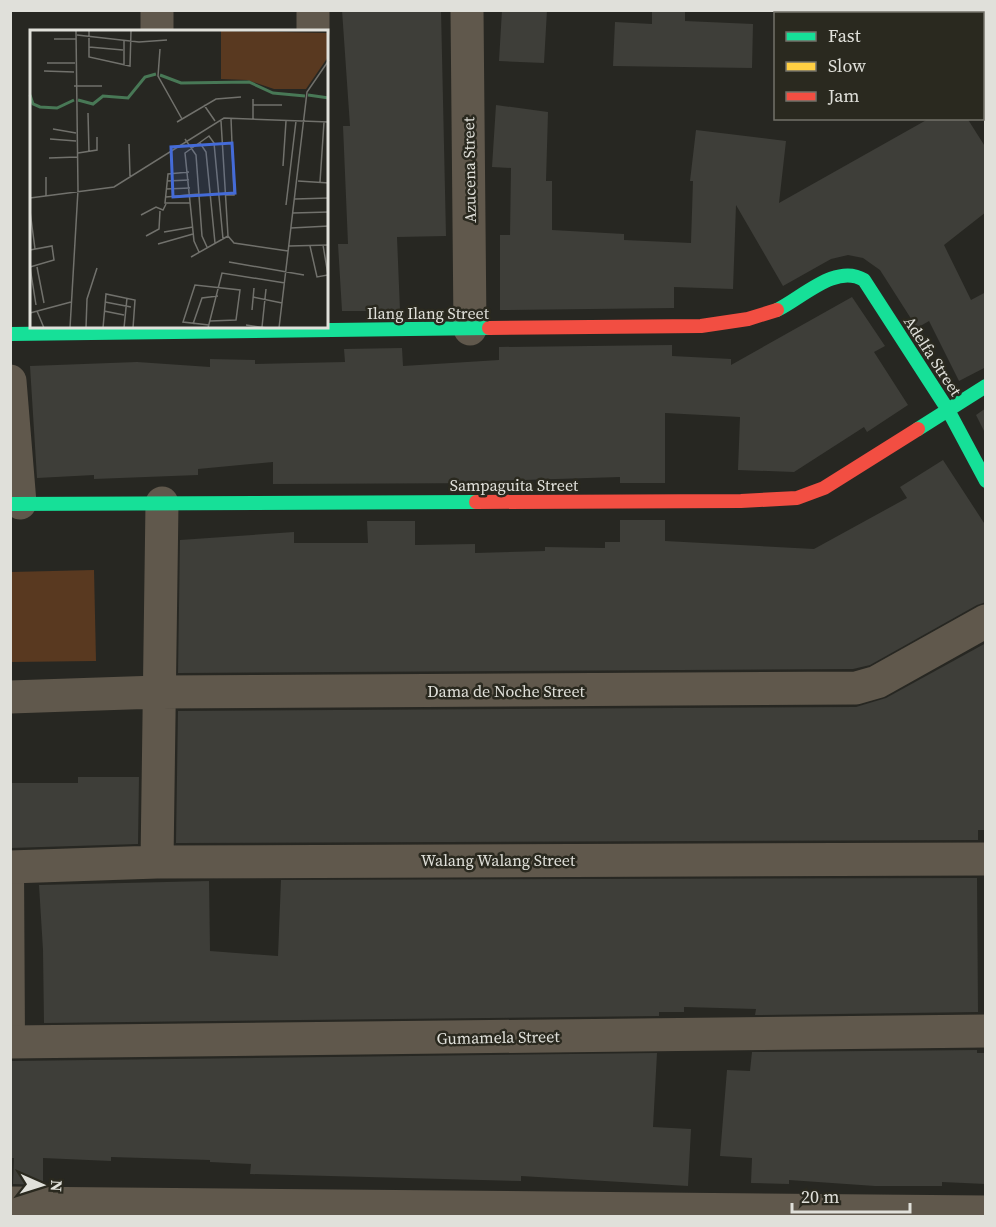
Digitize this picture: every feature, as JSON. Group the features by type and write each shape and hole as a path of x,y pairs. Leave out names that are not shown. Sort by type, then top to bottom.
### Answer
{"street":[{"path":"157,30 158,10"},
{"path":"313,10 313,30"},
{"name":"Azucena Street","path":"467,10 470,329"},
{"name":"Adelfa Street","path":"835,279 846,274 855,275 864,280 948,410 986,481"},
{"name":"Ilang Ilang Street","path":"10,334 157,330 701,326 742,322 776,311 835,279"},
{"path":"10,381 15,504"},
{"name":"Sampaguita Street","path":"15,504 741,501 797,498 824,488 986,386"},
{"path":"157,862 162,503"},
{"name":"Dama de Noche Street","path":"10,697 158,692 856,688 878,682 986,621"},
{"name":"Walang Walang Street","path":"14,867 157,862 986,859"},
{"name":"Gumamela Street","path":"14,1042 986,1031"},
{"path":"10,1203 986,1212"}],"lane":[{"path":"14,867 14,1042"}],"shaded area":[{"path":"94,570 96,661 11,662 11,572"}],"building":[{"path":"342,10 441,10 446,236 397,237 400,311 342,311 338,244 348,244 343,126 350,126"},
{"path":"502,10 547,10 544,63 499,61"},
{"path":"652,10 685,10 685,21 753,24 752,68 613,66 615,22 652,24"},
{"path":"496,105 548,112 546,181 552,181 552,230 624,234 624,240 691,243 693,181 690,181 696,130 786,141 779,203 926,120 968,120 986,148 986,212 944,245 971,300 986,292 986,367 959,381 929,321 917,328 880,270 863,258 848,255 831,259 783,286 736,205 733,289 674,287 674,308 500,310 500,235 510,235 511,168 492,167"},
{"path":"852,297 885,346 874,352 908,405 867,432 864,427 794,472 738,470 740,417 665,413 665,483 620,483 620,477 496,481 496,483 273,484 273,462 198,469 198,475 94,479 94,475 37,478 30,366 137,362 210,367 210,359 255,360 255,364 345,362 344,349 402,348 403,366 499,360 499,347 672,345 672,356 731,359 731,365"},
{"path":"986,408 986,435 976,415"},
{"path":"943,460 986,526 986,602 870,665 853,669 178,673 180,540 294,532 294,543 368,543 367,521 415,521 415,545 475,544 475,553 545,551 545,547 605,548 605,542 620,542 620,520 665,520 665,541 814,549 907,498 900,487"},
{"path":"986,643 986,830 978,830 978,840 176,843 178,711 856,707 886,698"},
{"path":"78,777 139,777 138,844 10,848 10,783 78,783"},
{"path":"977,878 978,1012 755,1015 756,1009 684,1007 684,1012 659,1012 659,1016 44,1023 39,885 209,881 210,951 278,956 281,880"},
{"path":"977,1050 977,1053 986,1053 986,1184 942,1182 942,1186 875,1186 789,1180 789,1184 751,1183 752,1158 720,1156 727,1070 750,1071 752,1052"},
{"path":"657,1053 653,1127 691,1129 688,1186 521,1176 521,1181 250,1174 251,1164 210,1162 210,1160 111,1157 111,1161 43,1158 43,1185 13,1184 14,1158 10,1158 10,1061"}],"traffic: fast":[{"path":"777,310 831,279 853,276 864,280 948,410 986,481"},
{"path":"10,334 489,328"},
{"path":"918,429 986,386"},
{"path":"10,504 476,502"}],"traffic: jam":[{"path":"489,328 701,326 748,319 777,310"},
{"path":"476,502 741,501 797,498 824,488 918,429"}]}
